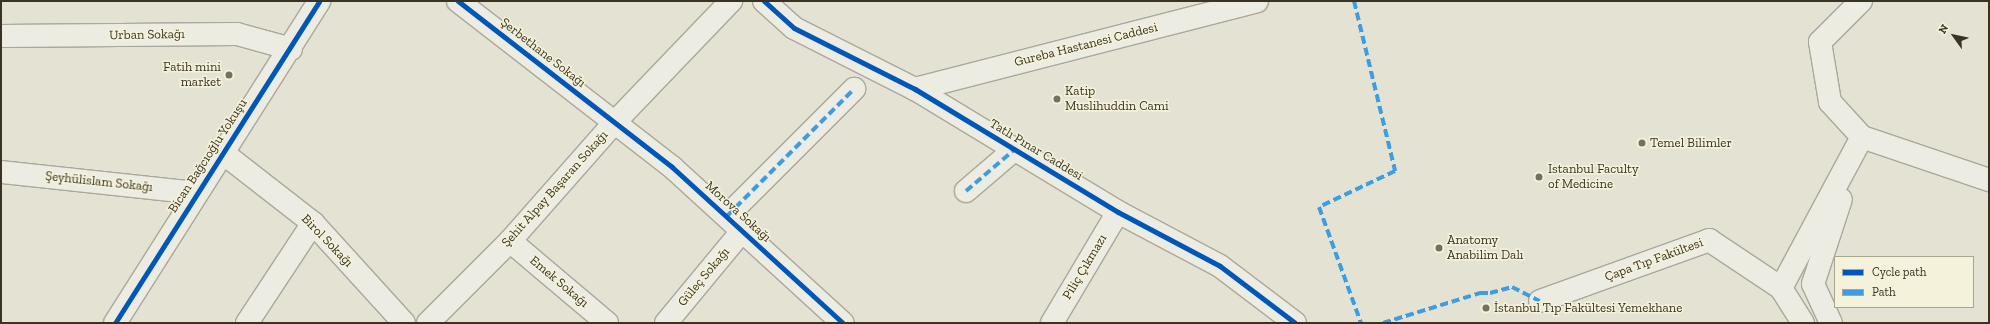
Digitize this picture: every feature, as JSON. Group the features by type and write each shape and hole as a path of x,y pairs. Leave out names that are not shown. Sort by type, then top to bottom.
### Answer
{"street":[{"name":"Bican Bağcıoğlu Yokuşu","path":"115,323 197,193 291,50 319,1"},
{"name":"Şerbethane Sokağı","path":"458,1 615,122"},
{"name":"Şehit Alpay Başaran Sokağı","path":"428,323 510,241 615,122 731,1"},
{"name":"Tatlı Pınar Caddesi","path":"764,1 794,28 915,89 1118,212 1220,266 1295,323"},
{"name":"Gureba Hastanesi Caddesi","path":"915,89 1258,1"},
{"path":"1861,1 1820,42 1830,102 1862,137 1989,180"},
{"name":"Urban Sokağı","path":"1,36 237,34 291,50"},
{"name":"Güleç Sokağı","path":"666,323 735,223 854,89"},
{"name":"Morova Sokağı","path":"615,122 735,223 843,323"},
{"path":"1781,288 1862,137"},
{"path":"1831,323 1813,284 1862,137"},
{"path":"966,190 1014,150"},
{"name":"Birol Sokağı","path":"223,153 313,223 404,323"},
{"name":"Şeyhülislam Sokağı","path":"1,172 197,193"},
{"name":"Piliç Çıkmazı","path":"1052,323 1118,212"},
{"path":"247,323 313,223"},
{"name":"Çapa Tıp Fakültesi","path":"1540,301 1710,240 1781,288 1804,323"},
{"name":"Emek Sokağı","path":"510,241 607,323"}],"marked path":[{"path":"1354,1 1395,171 1319,207 1361,323"},
{"path":"727,216 854,89"},
{"path":"966,191 1014,150"},
{"path":"1383,323 1480,293 1490,293 1512,287 1540,301"}],"cycle path":[{"path":"115,323 319,1"},
{"path":"458,1 672,167 843,323"},
{"path":"764,1 794,28 915,89 1118,212 1220,266 1295,323"}],"place":[{"name":"Fatih mini market","path":"229,75"},
{"name":"Katip Muslihuddin Cami","path":"1057,99"},
{"name":"Temel Bilimler","path":"1642,143"},
{"name":"Istanbul Faculty of Medicine","path":"1539,177"},
{"name":"Anatomy Anabilim Dalı","path":"1439,248"},
{"name":"İstanbul Tıp Fakültesi Yemekhane","path":"1486,308"}]}
